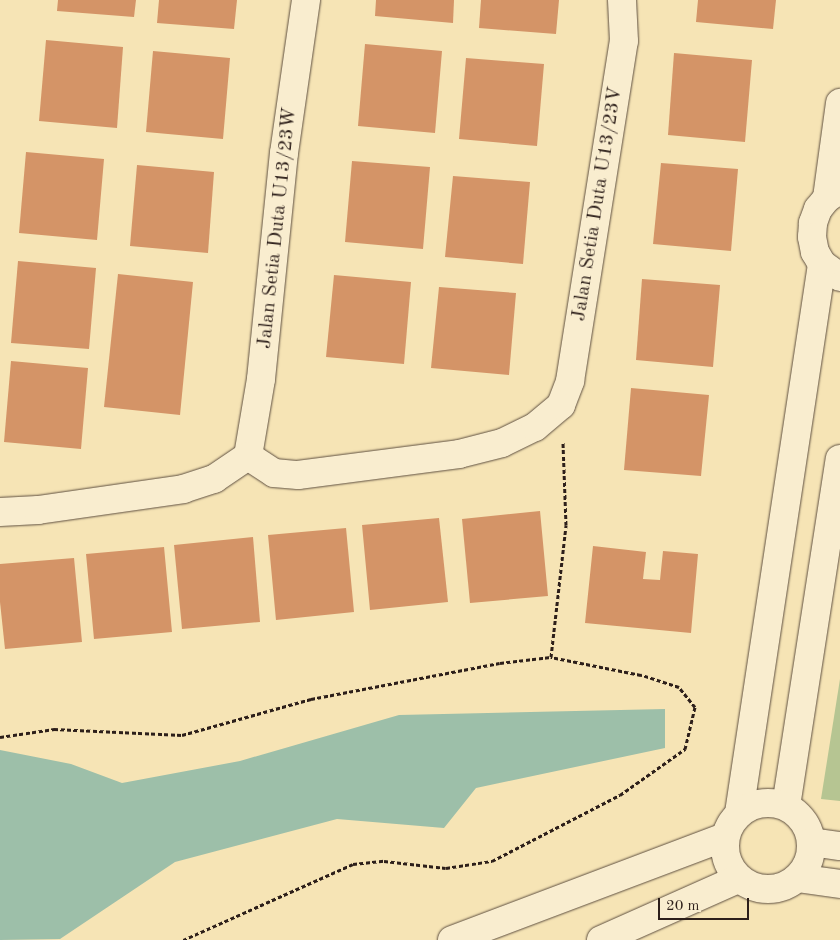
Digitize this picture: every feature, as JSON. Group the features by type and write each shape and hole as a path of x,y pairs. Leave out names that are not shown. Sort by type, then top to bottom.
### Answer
{"street":[{"name":"Jalan Setia Duta U13/23W","path":"248,456 261,379 284,153 306,0"},
{"name":"Jalan Setia Duta U13/23V","path":"561,405 570,381 624,41 622,0"},
{"path":"739,813 831,271 815,252 812,238 813,223 818,209 834,194 840,103"},
{"path":"0,512 38,510 183,489 214,479 248,456 274,473 298,475 460,454 502,443 535,427 561,405"},
{"path":"786,806 840,460"},
{"path":"774,802 786,806 798,815 807,827 811,842 810,855 805,868 797,878 780,888 761,890 738,879 726,859 725,837 730,824 739,813 749,806 774,802"},
{"path":"452,940 725,837"},
{"path":"811,842 840,846"},
{"path":"797,878 840,884"},
{"path":"601,940 738,879"}],"path":[{"path":"551,656 566,525 561,405"},
{"path":"0,737 54,729 182,735 311,699 500,663 551,656 641,675 679,687 695,707 685,750 620,795 492,861 446,868 384,861 353,864 183,940"}],"shaded area":[{"path":"840,679 840,801 821,799"},
{"path":"665,709 665,748 476,788 444,828 337,819 175,862 60,939 0,940 0,750 71,764 122,783 240,761 399,715"}],"building":[{"path":"58,0 136,0 134,17 57,11"},
{"path":"159,0 237,0 234,29 157,23"},
{"path":"376,0 454,0 453,23 375,16"},
{"path":"481,0 559,0 556,34 479,28"},
{"path":"698,0 776,0 773,29 696,22"},
{"path":"46,40 123,47 117,128 39,121"},
{"path":"365,44 442,51 435,133 358,126"},
{"path":"153,51 230,58 223,139 146,132"},
{"path":"674,53 752,60 745,142 668,135"},
{"path":"466,58 544,64 537,146 459,139"},
{"path":"26,152 104,159 97,240 19,233"},
{"path":"352,161 430,167 423,249 345,242"},
{"path":"661,163 738,169 731,251 653,244"},
{"path":"137,165 214,172 208,253 130,246"},
{"path":"453,176 530,182 523,264 445,257"},
{"path":"18,261 96,268 89,349 11,343"},
{"path":"118,274 193,282 180,415 104,407"},
{"path":"334,275 411,282 404,364 326,357"},
{"path":"642,279 720,285 713,367 636,360"},
{"path":"439,287 516,293 509,375 431,368"},
{"path":"11,361 88,368 81,449 4,442"},
{"path":"631,388 709,395 701,476 624,470"},
{"path":"540,511 548,596 470,603 462,519"},
{"path":"439,518 448,602 370,610 362,525"},
{"path":"346,528 354,612 276,620 268,535"},
{"path":"253,537 260,622 182,629 174,545"},
{"path":"593,546 646,552 643,579 660,580 663,551 698,554 691,633 585,623"},
{"path":"164,547 172,632 94,639 86,554"},
{"path":"74,558 82,642 5,649 0,602 0,564"}]}
